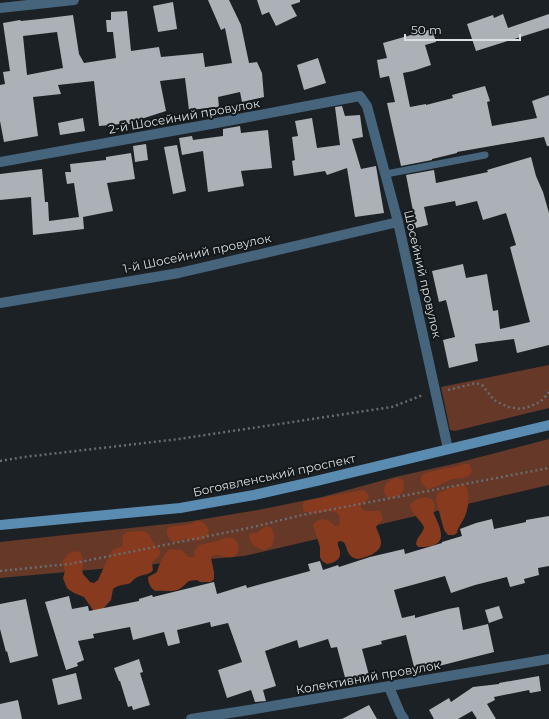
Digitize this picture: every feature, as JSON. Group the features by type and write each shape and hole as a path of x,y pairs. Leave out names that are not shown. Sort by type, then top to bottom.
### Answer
{"main road":[{"name":"Богоявленський проспект","path":"0,525 180,508 262,493 316,481 549,425"}],"street":[{"path":"5,5 74,0"},
{"name":"2-й Шосейний провулок","path":"0,162 360,96 367,106"},
{"name":"Шосейний провулок","path":"367,106 398,222 448,449"},
{"name":"1-й Шосейний провулок","path":"0,303 179,273 398,222"},
{"name":"Колективний провулок","path":"191,719 250,715 389,687 549,659"},
{"path":"389,687 404,719"}],"lane":[{"path":"386,174 485,155"}],"path":[{"path":"446,390 476,383 482,385 494,400 508,407 521,408 540,402 549,392"},
{"path":"0,461 179,439 392,407 427,394"},
{"path":"0,571 70,564 249,528 302,515 549,468"}],"shaded area":[{"path":"549,365 549,408 455,431 450,430 441,387"},
{"path":"549,439 549,485 244,556 0,578 0,542 186,522 258,510 322,497 395,477 453,464"},
{"path":"469,464 472,470 466,477 453,479 428,489 421,482 421,477 424,473"},
{"path":"396,478 402,479 404,483 403,491 398,496 389,498 384,492 384,488 386,484"},
{"path":"461,484 465,485 468,492 467,508 457,533 454,535 448,535 444,530 436,500 438,493"},
{"path":"362,490 369,495 369,497 360,506 366,511 380,511 383,518 376,527 381,543 380,547 376,552 357,559 351,556 344,543 340,541 338,542 340,555 338,559 327,564 322,561 320,557 320,547 313,525 321,519 326,519 335,526 339,525 339,517 337,513 333,511 308,513 303,510 303,503 305,501"},
{"path":"424,497 432,499 435,505 434,513 440,528 441,538 434,545 418,547 416,544 424,527 412,512 410,505 415,500"},
{"path":"197,521 204,523 207,526 209,532 206,538 200,541 187,539 173,542 169,538 167,531 169,527 186,525"},
{"path":"266,526 272,528 274,537 272,546 264,550 254,546 249,537 250,534 258,532"},
{"path":"141,531 148,534 160,550 160,554 152,563 153,570 151,572 138,577 129,584 118,586 113,589 111,600 102,610 93,610 84,597 68,589 63,578 65,571 63,560 69,553 77,551 80,552 83,559 83,574 90,582 94,583 98,580 112,550 122,546 123,535 128,532"},
{"path":"224,538 232,538 236,540 239,547 238,552 232,557 216,555 211,558 214,579 211,582 200,582 197,580 189,581 178,590 172,591 155,591 149,583 148,577 157,572 162,559 170,549 182,550 188,557 194,557 194,551 199,545 218,541"}],"building":[{"path":"208,0 229,0 241,25 249,63 257,62 262,73 264,97 242,102 240,92 218,97 219,107 189,110 185,78 160,81 166,111 138,120 138,123 99,126 94,81 58,85 61,94 33,97 38,136 4,142 0,121 0,85 5,84 3,72 10,71 3,23 73,15 79,54 84,63 116,58 113,32 107,32 106,20 111,20 111,12 127,11 131,51 159,47 161,57 203,53 205,67 232,63 225,28 221,30","holes":["57,32 63,68 27,75 23,36"]},
{"path":"257,0 300,0 300,2 291,5 297,16 276,26 269,12 262,15"},
{"path":"173,2 177,29 158,32 153,6"},
{"path":"503,14 508,28 549,14 549,28 476,51 467,24 493,15 494,18"},
{"path":"432,29 436,42 425,45 431,65 403,73 410,107 426,105 453,98 452,95 485,86 490,101 487,102 492,126 537,118 532,101 549,95 549,146 547,146 544,137 457,152 432,160 401,166 387,103 395,102 389,76 380,78 377,60 387,58 383,43"},
{"path":"318,58 326,83 304,90 297,65"},
{"path":"342,106 345,116 360,115 363,137 352,139 361,169 376,166 384,213 355,217 347,168 327,175 325,171 294,176 292,161 295,160 292,137 298,136 295,121 312,118 317,148 340,145 335,107"},
{"path":"83,118 85,131 60,135 58,123"},
{"path":"240,126 241,133 268,130 272,168 241,171 244,186 208,192 203,151 182,155 179,138 192,136 193,140 223,136 223,129"},
{"path":"146,144 148,160 135,162 133,146"},
{"path":"177,145 186,191 173,194 164,147"},
{"path":"131,153 135,179 107,183 113,211 83,217 84,229 33,235 31,197 0,200 0,174 42,169 45,202 48,202 49,221 79,217 74,183 67,184 65,172 71,172 70,164 106,160 106,157"},
{"path":"531,157 549,213 549,345 517,353 514,339 475,344 478,361 449,368 443,340 455,337 446,300 439,302 432,271 463,264 466,278 487,274 493,311 498,310 500,329 530,322 510,247 516,245 506,213 483,220 477,201 456,206 455,201 424,207 428,225 412,229 409,217 414,216 406,175 434,170 436,183 488,172 487,170"},
{"path":"549,516 549,566 538,568 539,575 524,579 525,583 510,587 507,577 451,593 445,576 394,590 402,618 415,615 415,618 459,607 463,630 488,624 494,652 423,671 421,666 414,667 406,635 381,641 382,644 362,649 370,679 347,685 337,647 331,648 328,639 299,648 297,640 265,651 276,686 263,690 266,701 255,702 251,690 227,698 218,670 242,662 228,623 211,627 210,622 177,630 180,643 168,646 164,632 133,640 130,627 93,634 94,638 78,641 84,660 77,663 78,666 66,670 45,602 69,596 72,609 88,606 89,611 139,601 139,599 152,595 153,597 214,582 217,594 246,585 247,588 310,571 308,564 320,561 323,570 404,549 405,554 462,536 460,529 492,519 494,529 526,522 526,520"},
{"path":"26,599 38,656 10,663 0,629 0,604"},
{"path":"499,606 503,618 489,623 485,610"},
{"path":"139,659 143,672 140,673 150,705 133,710 132,706 128,707 120,681 114,668"},
{"path":"76,673 82,699 58,705 52,679"},
{"path":"539,676 541,691 530,693 529,690 494,697 495,700 487,704 496,719 477,719 472,711 458,719 434,719 429,710 449,698 451,702 473,687 499,684"},
{"path":"18,700 22,719 0,719 0,704"},
{"path":"369,705 377,719 342,719"}]}
